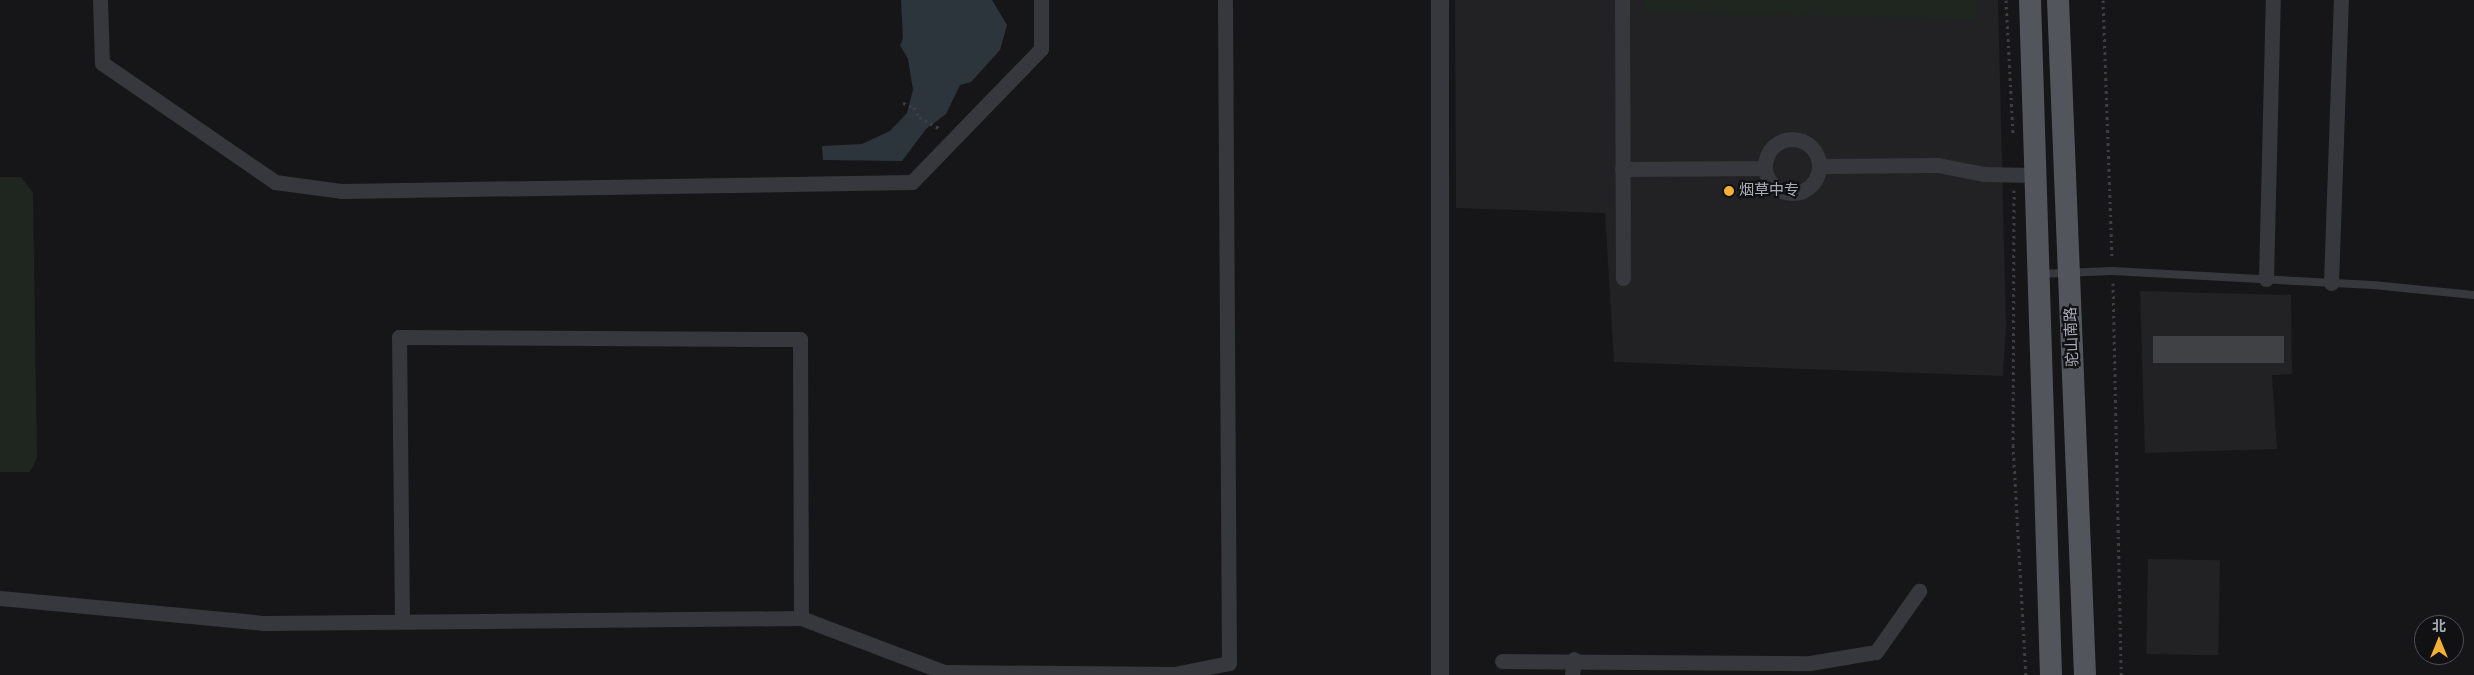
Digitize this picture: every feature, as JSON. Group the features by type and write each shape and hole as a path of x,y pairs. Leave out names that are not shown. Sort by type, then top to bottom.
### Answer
{"main road":[{"name":"驼山南路","path":"2030,0 2037,174 2051,675"},
{"name":"驼山南路","path":"2058,0 2085,675"}],"street":[{"path":"100,0 102,63 275,182 342,191 912,182 1041,49 1041,0"},
{"path":"0,598 263,623 801,618 944,672 1174,674 1229,663 1225,0"},
{"path":"1440,0 1440,675"},
{"path":"1622,0 1623,278"},
{"path":"2266,279 2273,0"},
{"path":"2331,283 2341,0"},
{"path":"1789,139 1806,143 1817,156 1819,166 1814,183 1799,193 1790,194 1773,187 1765,168 1773,146 1789,139"},
{"path":"1819,166 1938,165 1984,174 2037,174"},
{"path":"1622,169 1765,168"},
{"path":"402,621 399,337 800,339 801,618"},
{"path":"1502,661 1810,663 1876,652 1919,591"},
{"path":"1572,675 1574,660"}],"lane":[{"path":"2039,274 2112,271 2331,283 2474,294"}],"path":[{"path":"2006,0 2013,145"},
{"path":"2103,0 2112,271 2121,675"},
{"path":"903,103 914,107 919,117 955,138"},
{"path":"2014,174 2013,445 2026,675"}],"shaded area":[{"path":"901,0 992,0 1007,25 1000,50 971,82 960,85 946,114 926,129 902,161 823,160 822,146 862,144 890,131 907,113 913,90 908,59 900,45 903,38"},
{"name":"烟草中专","path":"1455,0 1998,0 2006,327 2003,376 1614,362 1605,213 1456,208"},
{"path":"1644,0 1977,0 1977,19 1644,12"},
{"path":"0,177 21,177 33,193 37,458 30,472 0,472"},
{"path":"2140,291 2291,295 2292,374 2272,375 2277,449 2145,453"},
{"path":"2148,559 2220,560 2218,655 2146,654"}],"building":[{"path":"2153,336 2284,336 2284,363 2153,363"}],"place":[{"name":"烟草中专","path":"1729,191"}]}
